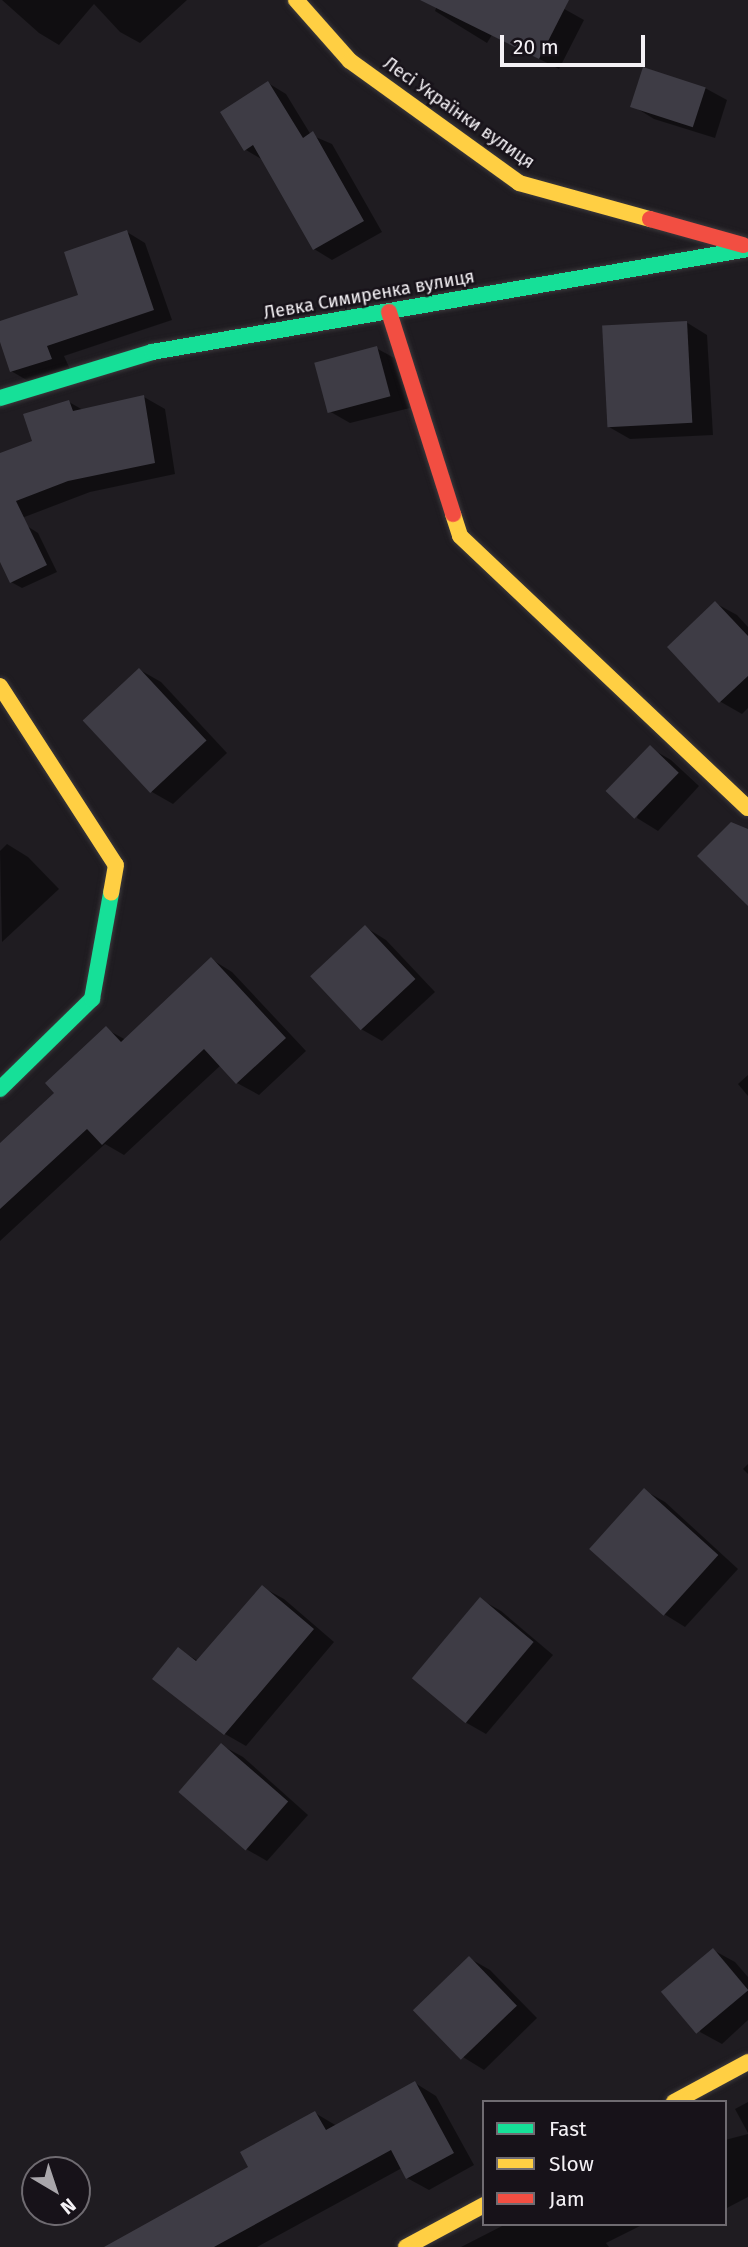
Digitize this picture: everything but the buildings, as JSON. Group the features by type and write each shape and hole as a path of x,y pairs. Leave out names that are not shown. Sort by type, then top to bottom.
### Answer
{"street":[{"name":"Лесі Українки вулиця","path":"296,0 349,61 519,183 748,248"},
{"name":"Левка Симиренка вулиця","path":"0,398 152,352 748,248"},
{"path":"389,312 460,536 748,808"},
{"path":"0,686 116,865 92,999 0,1089"},
{"path":"678,2100 748,2062"},
{"path":"406,2247 482,2206"}],"traffic: fast":[{"path":"0,398 152,352 748,249"},
{"path":"0,1089 92,999 111,893"}],"traffic: slow":[{"path":"296,0 350,61 519,183 650,219"},
{"path":"453,514 460,536 748,808"},
{"path":"0,686 116,865 111,893"},
{"path":"678,2100 748,2062"},
{"path":"406,2247 482,2206"}],"traffic: jam":[{"path":"650,219 743,245"},
{"path":"389,312 453,514"}]}
